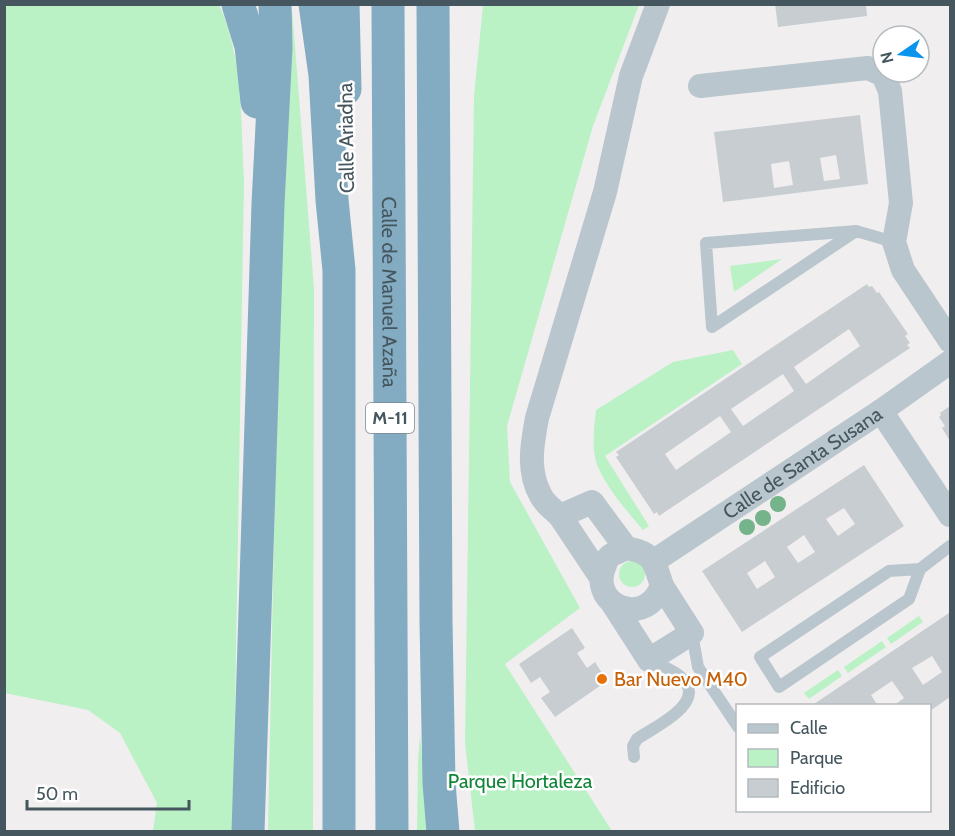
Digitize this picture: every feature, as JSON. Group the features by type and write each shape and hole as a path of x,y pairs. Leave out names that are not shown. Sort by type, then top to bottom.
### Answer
{"highway":[{"path":"238,4 251,45 268,204"},
{"path":"248,831 268,204 276,48 275,4"},
{"path":"315,4 325,75 332,200 339,270"},
{"name":"Calle Ariadna","path":"339,270 347,205 343,4"},
{"name":"Calle de Manuel Azaña","path":"388,4 392,831"},
{"path":"433,4 436,621 439,783 443,831"},
{"name":"M-11","path":"339,270 339,831"}],"street":[{"path":"600,576 608,558 626,548 642,551 654,561 662,586 692,633 649,660 614,604 604,593 600,576 560,516 541,498 533,475 531,449 537,418 605,192 631,76 658,4"},
{"path":"700,86 868,68 883,75 890,91 901,203 894,242 903,270 951,341"},
{"name":"Calle de Santa Susana","path":"654,561 951,362"},
{"path":"881,411 951,515"},
{"path":"560,516 592,502 626,548"},
{"path":"614,604 628,610 641,608 654,599 662,586"}],"lane":[{"path":"856,231 712,327 706,243 856,231 894,242"},
{"path":"920,569 909,599 779,687 760,657 889,571 920,569 951,546"},
{"path":"692,633 698,667 736,724"},
{"path":"634,757 633,746 637,739 682,709 688,701 688,687 681,677 649,660"}],"green space":[{"path":"5,5 219,5 233,46 241,113 244,180 233,831 153,831 157,803 120,733 88,710 5,693"},
{"name":"Parque Hortaleza","path":"483,5 639,5 593,126 507,426 510,482 580,608 505,664 612,831 475,831 465,743 474,96"},
{"path":"292,8 314,289 313,831 268,832 283,86"},
{"path":"782,259 734,292 730,266"},
{"path":"733,350 742,364 605,456 649,526 643,530 612,492 598,467 594,447 596,410 673,362"},
{"path":"632,561 641,565 645,574 641,583 632,587 623,583 619,574 623,565"},
{"path":"919,616 923,622 891,644 887,638"},
{"path":"882,641 886,647 848,673 844,667"},
{"path":"838,670 842,676 809,699 804,693"},
{"path":"420,734 428,831 417,832 418,761"}],"building":[{"path":"775,4 866,4 867,16 778,27"},
{"path":"860,115 868,184 723,202 714,132","holes":["836,155 840,179 824,181 820,158","789,161 793,185 774,188 771,164"]},
{"path":"867,284 869,287 872,286 877,293 879,292 908,334 905,336 910,343 907,345 910,348 659,516 657,512 654,514 616,457 619,455 616,452","holes":["849,329 860,346 806,384 794,367","783,374 794,391 743,426 731,409","720,416 731,432 676,470 665,454"]},
{"path":"950,406 950,441 942,428 945,426 939,417 940,413"},
{"path":"864,465 904,526 742,632 702,571","holes":["844,508 855,524 838,536 826,519","804,535 815,552 798,563 787,547","765,561 775,577 757,589 747,573"]},
{"path":"949,613 950,697 931,710 931,704 896,704 904,698 892,681 871,695 877,704 814,704","holes":["932,656 942,672 923,685 912,668"]},
{"path":"572,628 585,648 577,653 587,668 595,662 607,681 555,717 541,698 550,692 540,677 531,683 519,664"}],"place":[{"name":"Bar Nuevo M40","path":"602,679"}]}
